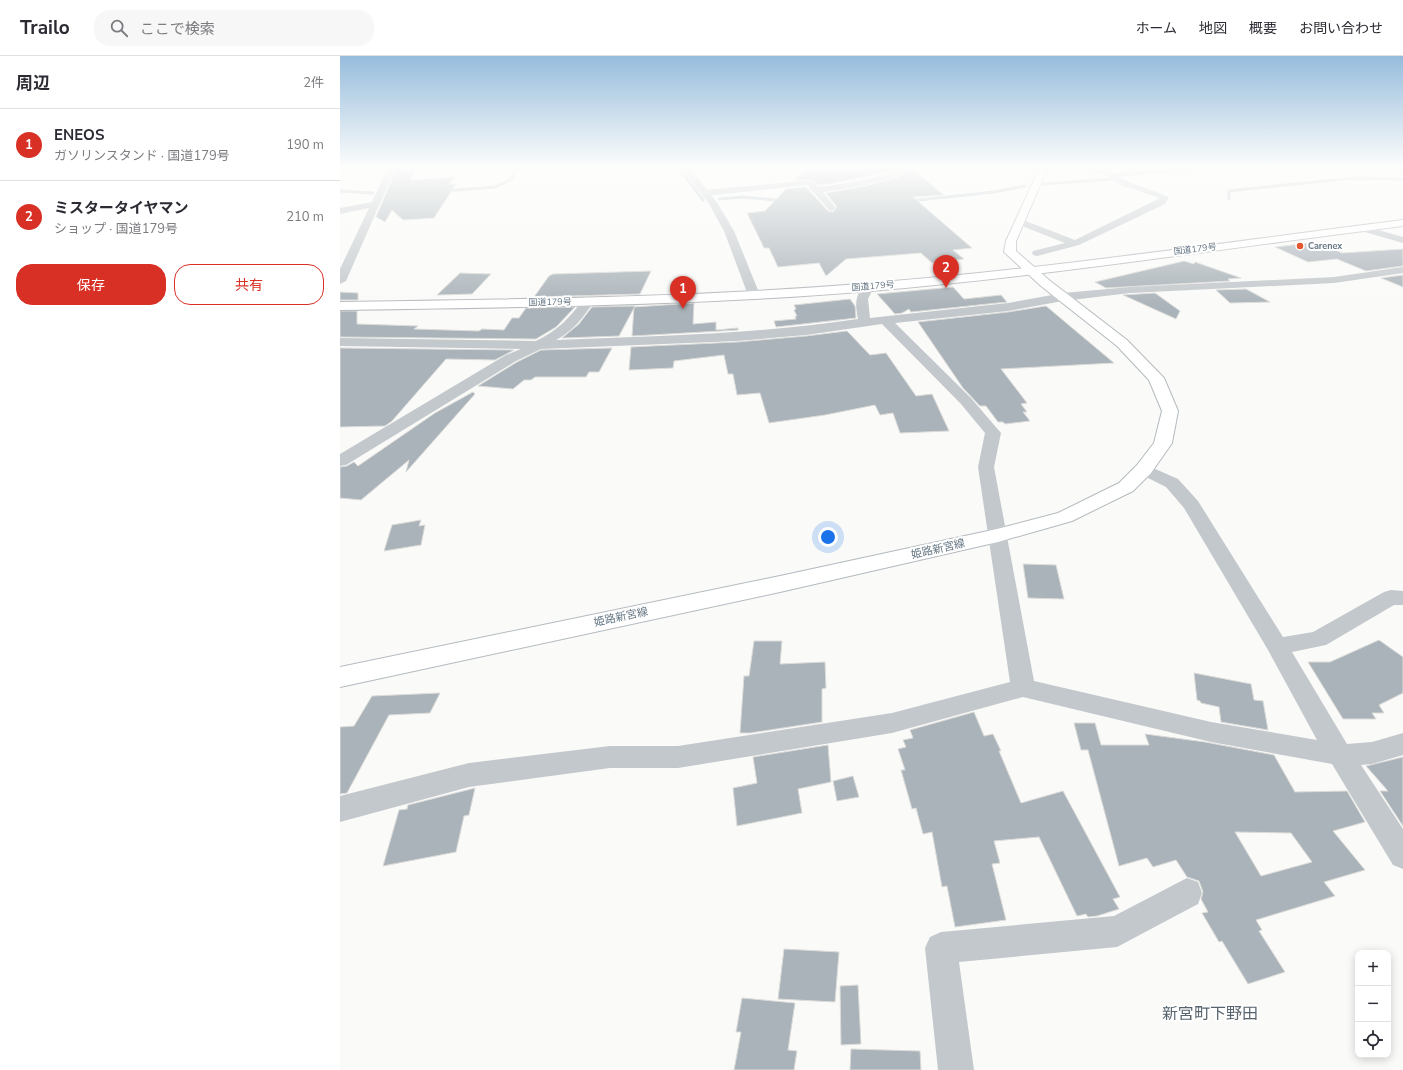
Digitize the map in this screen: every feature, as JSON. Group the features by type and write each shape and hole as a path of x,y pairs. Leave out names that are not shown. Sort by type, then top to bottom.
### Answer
{"main road":[{"name":"姫路新宮線","path":"340,677 780,584 998,535 1065,517 1126,487 1144,469 1163,443 1170,411 1156,378 1122,343 1063,298 1033,261 1010,252 1011,241 1023,214"},
{"name":"国道179号","path":"340,306 588,302 754,295 868,287 1033,261 1403,223"}],"street":[{"path":"340,281 370,214"},
{"path":"719,214 729,231 754,295"},
{"path":"1033,261 1097,234 1137,214"},
{"path":"1020,222 1075,243"},
{"path":"1361,228 1403,240"},
{"path":"340,342 450,345 540,345 737,336 806,331 875,321 1008,307 1063,298 1130,290 1334,280 1403,270"},
{"path":"868,287 863,293 860,302 875,321 966,401 993,433 986,467 1023,688"},
{"path":"340,461 511,358 540,345 573,324 588,302"},
{"path":"1144,469 1172,483 1192,505 1277,646 1321,724 1342,755 1403,855"},
{"path":"1277,646 1318,639 1391,597 1403,598"},
{"path":"340,809 469,775 610,757 678,757 892,723 1023,688 1211,732 1342,755 1372,753 1403,744"},
{"path":"956,1070 941,948 1117,931 1187,893"}],"building":[{"path":"377,214 389,214 385,222 376,217"},
{"path":"397,214 436,214 434,218 403,220"},
{"path":"748,214 933,214 972,248 953,250 964,259 932,263 921,253 846,259 826,276 819,263 778,267 769,248 764,248"},
{"path":"1317,242 1342,253 1403,249 1403,266 1366,271 1337,259 1308,262 1275,247"},
{"path":"1184,261 1194,264 1195,262 1241,278 1228,279 1230,281 1106,288 1095,282"},
{"path":"651,271 640,294 534,297 549,276 553,274"},
{"path":"460,273 491,274 472,294 437,295"},
{"path":"1403,275 1403,287 1381,278"},
{"path":"953,287 964,299 1001,295 1007,302 911,312 909,309 902,313 895,314 877,294"},
{"path":"1246,289 1270,302 1230,303 1216,290"},
{"path":"340,292 358,293 358,300 340,300"},
{"path":"1155,293 1180,311 1176,319 1123,295"},
{"path":"850,299 855,306 856,318 776,327 774,321 796,319 795,316 797,316 794,310 796,309 794,305"},
{"path":"694,303 693,324 716,322 716,330 738,328 738,330 632,336 634,307"},
{"path":"635,306 619,336 562,338 579,324 592,307"},
{"path":"1046,306 1114,363 1001,369 1027,403 1021,404 1027,412 1023,412 1030,421 1005,424 1003,422 998,422 986,406 980,406 963,388 918,322 1008,312"},
{"path":"575,307 556,327 536,339 340,337 340,311 357,311 357,324 418,326 414,329 479,331 482,329 504,330 512,318 519,318 526,308"},
{"path":"847,331 870,355 886,353 916,396 932,394 949,431 900,433 893,413 880,415 875,405 825,415 769,423 760,393 737,395 733,374 728,374 724,355 674,361 673,368 629,370 631,347 737,342"},
{"path":"340,348 514,350 495,360 446,359 392,421 385,426 340,427"},
{"path":"612,348 599,372 589,372 586,377 535,377 531,380 524,380 513,389 478,386 517,362 541,350"},
{"path":"473,392 475,394 406,472 409,460 361,500 340,498 340,467 347,466 354,462 358,466 435,413"},
{"path":"421,520 419,526 425,525 421,545 384,551 392,525"},
{"path":"1023,564 1056,565 1064,599 1028,598"},
{"path":"1379,640 1403,657 1403,693 1379,705 1384,713 1372,713 1376,719 1343,719 1308,662 1330,662"},
{"path":"754,641 782,641 780,664 825,662 826,688 822,689 822,722 750,733 740,733 744,676 749,676"},
{"path":"1194,673 1251,684 1254,700 1263,701 1268,730 1221,722 1219,707 1201,703 1197,700"},
{"path":"440,693 430,713 389,715 347,793 340,794 340,727 354,726 372,696"},
{"path":"974,712 984,736 993,734 1021,803 1063,791 1120,897 1113,899 1119,909 1097,916 1088,917 1086,914 1077,916 1039,837 994,841 1000,863 992,864 1006,920 955,927 947,886 942,887 932,832 923,834 916,808 912,809 901,770 905,770 898,749 906,747 903,740 913,738 910,730"},
{"path":"1074,723 1095,723 1101,745 1149,745 1145,734 1205,742 1274,755 1295,792 1347,791 1365,822 1333,831 1365,870 1324,882 1335,896 1256,920 1262,930 1259,931 1285,972 1248,984 1222,941 1219,942 1202,913 1208,912 1201,899 1203,892 1199,881 1187,877 1176,860 1153,867 1147,858 1119,866 1088,750 1081,750","holes":["1235,832 1291,833 1312,862 1261,876"]},
{"path":"828,745 831,782 798,789 802,813 737,826 733,788 757,783 753,757"},
{"path":"1403,757 1403,826 1380,791 1388,791 1366,766"},
{"path":"853,776 859,797 837,801 833,781"},
{"path":"475,788 469,815 464,816 456,852 383,866 399,810 407,809 408,805"},
{"path":"784,949 839,952 835,1002 778,999"},
{"path":"858,985 861,1044 841,1045 840,986"},
{"path":"742,998 795,1003 788,1050 797,1051 794,1070 734,1070 741,1032 736,1032"},
{"path":"851,1049 920,1051 921,1070 850,1070"}],"place":[{"name":"Carenex","path":"1300,246"},
{"name":"ミスタータイヤマン","path":"946,288"},
{"name":"ENEOS","path":"683,309"}],"district":[{"name":"新宮町下野田","path":"1210,1014"}]}
